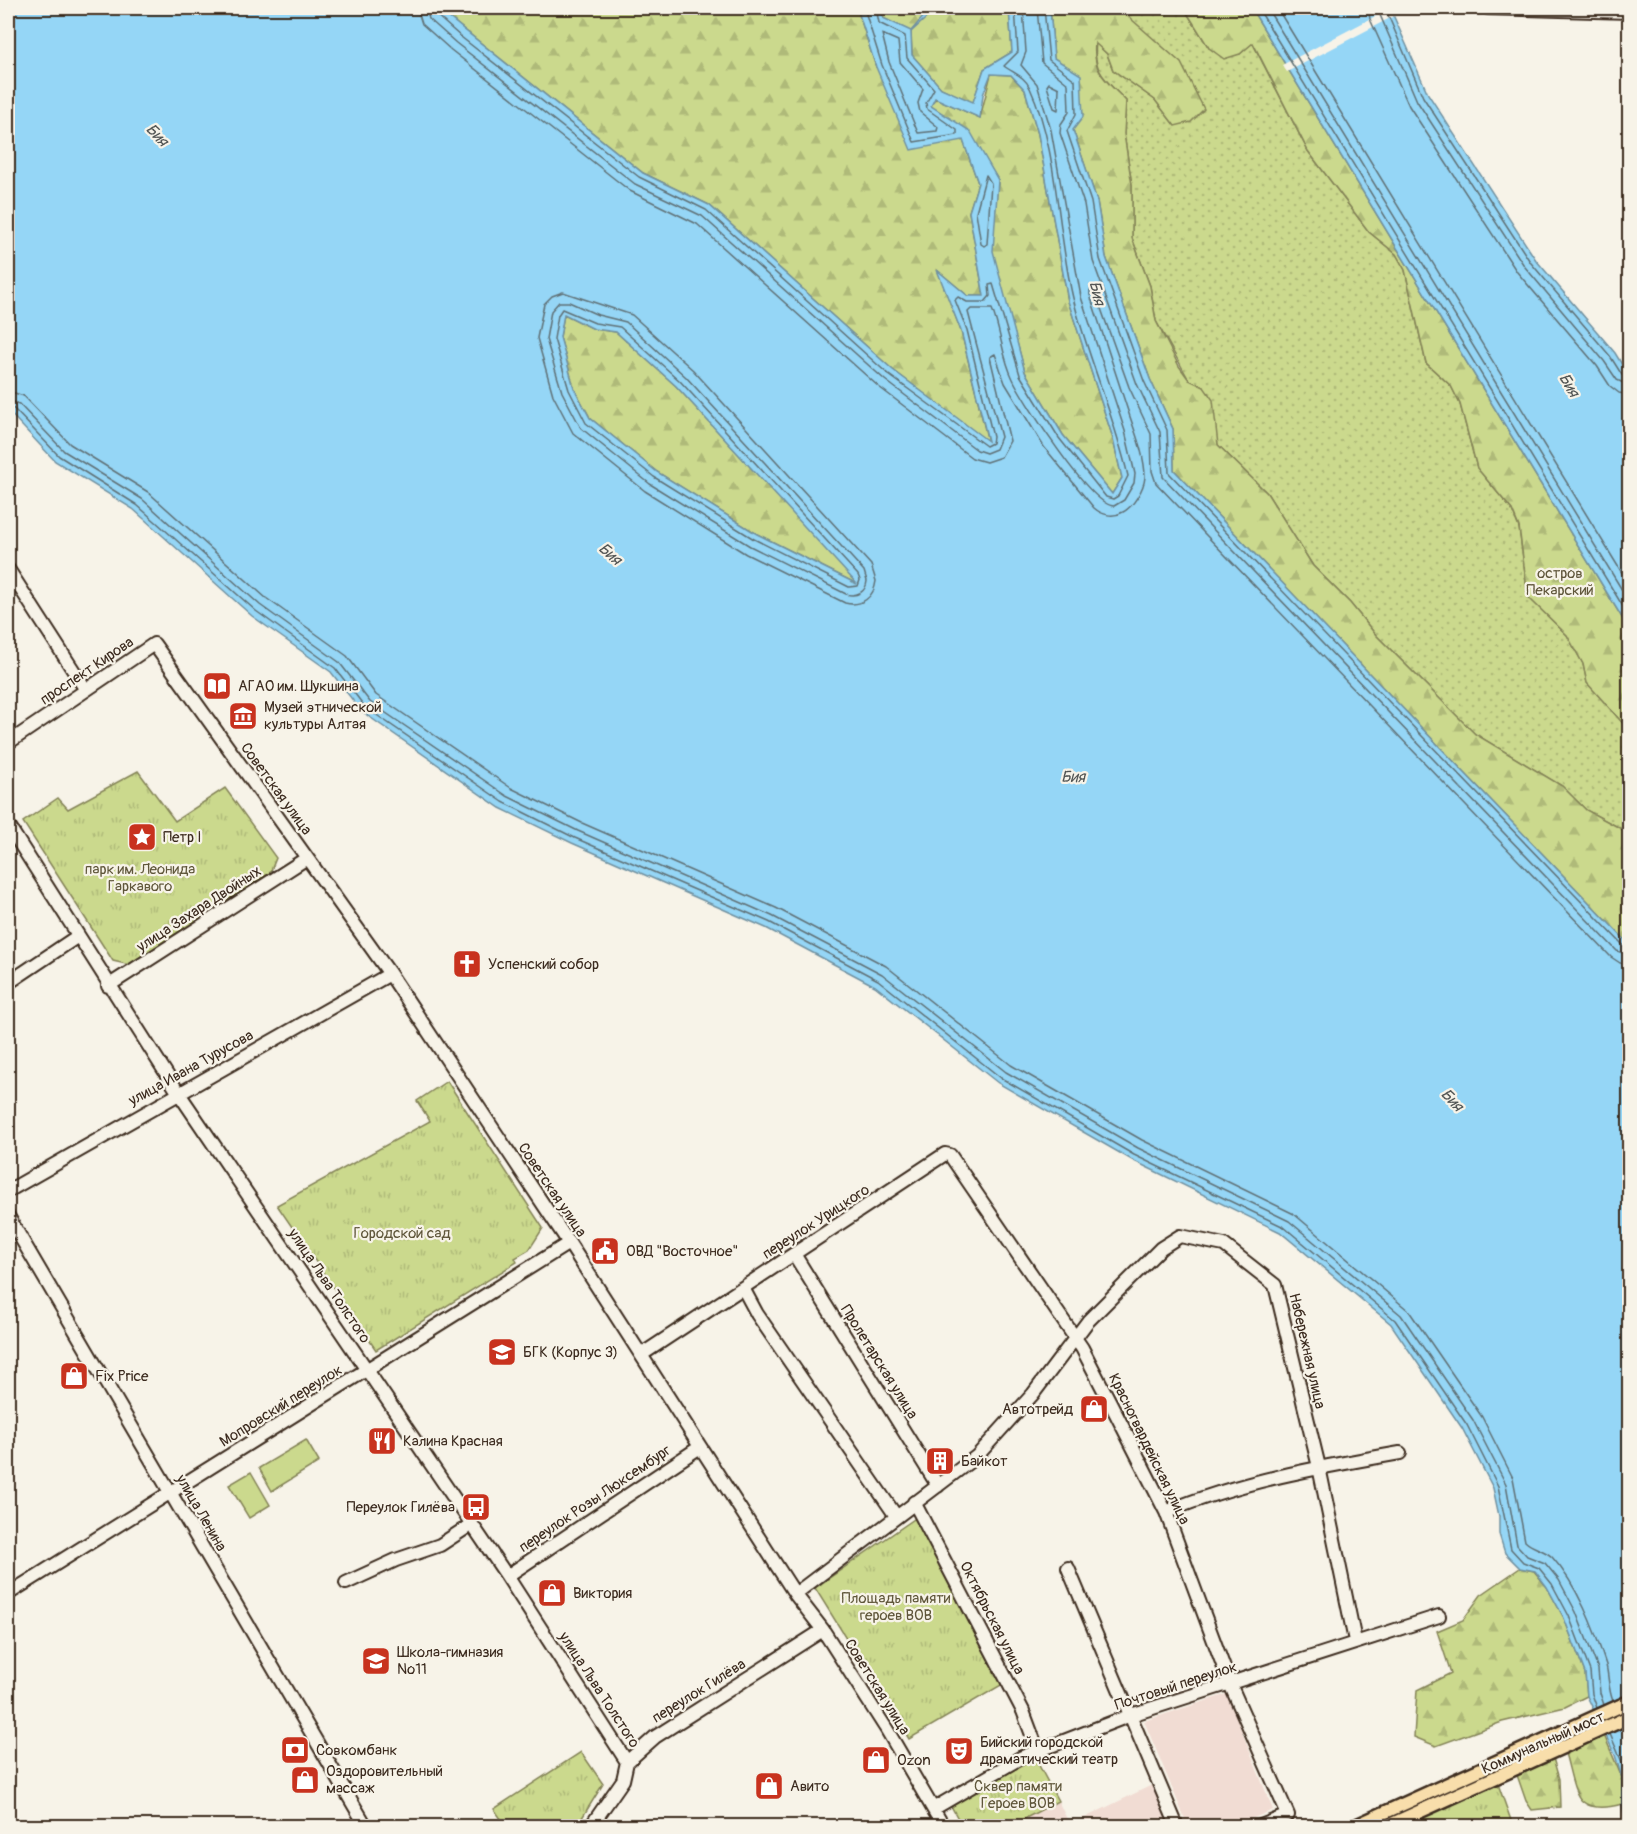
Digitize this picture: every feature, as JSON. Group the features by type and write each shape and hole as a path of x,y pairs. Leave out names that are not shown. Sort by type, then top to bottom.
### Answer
{"main road":[{"name":"Коммунальный мост","path":"1459,1787 1629,1703"},
{"name":"Коммунальный мост","path":"1459,1787 1629,1715"},
{"path":"1359,1827 1459,1787"},
{"path":"1384,1827 1459,1787"}],"street":[{"path":"1490,8 1629,12"},
{"path":"8,569 86,690"},
{"name":"проспект Кирова","path":"8,742 154,644"},
{"name":"Советская улица","path":"154,644 390,974 569,1243 795,1594 823,1630 943,1827"},
{"name":"улица Льва Толстого","path":"8,825 108,986 178,1092 507,1576 627,1762"},
{"name":"улица Захара Двойных","path":"108,986 306,858"},
{"path":"8,983 78,936"},
{"name":"улица Ивана Турусова","path":"8,1191 178,1092 390,974"},
{"name":"переулок Урицкого","path":"641,1355 948,1154"},
{"name":"Красногвардейская улица","path":"948,1154 1076,1339 1166,1512 1230,1684 1288,1815 1261,1827"},
{"name":"улица Ленина","path":"8,1216 366,1827"},
{"name":"Набережная улица","path":"1076,1339 1088,1321 1173,1238 1180,1236 1224,1245 1275,1285 1319,1467 1355,1641"},
{"name":"Мопровский переулок","path":"8,1594 569,1243"},
{"name":"Пролетарская улица","path":"794,1254 939,1486"},
{"path":"743,1288 757,1314 896,1516"},
{"path":"795,1594 914,1502 939,1486 996,1438 1076,1339"},
{"name":"переулок Розы Люксембург","path":"507,1576 700,1447"},
{"path":"1166,1512 1205,1496 1319,1467 1400,1453"},
{"name":"Октябрьская улица","path":"914,1502 1023,1711 1038,1751"},
{"path":"346,1583 396,1560 440,1545 472,1524"},
{"path":"1068,1568 1177,1827"},
{"name":"Почтовый переулок","path":"933,1809 1022,1757 1131,1715 1355,1641 1439,1616"},
{"name":"переулок Гилёва","path":"591,1827 623,1780 627,1762 655,1737 823,1630"}],"shaded area":[{"path":"1227,1694 1273,1810 1234,1826 1188,1826 1144,1721"},
{"path":"1152,1785 1168,1826 1011,1826 1058,1801 1070,1825"}],"green space":[{"path":"437,8 857,8 876,67 963,140 978,183 969,212 984,296 968,296 938,271 961,331 988,442 893,370 709,205 643,173"},
{"path":"881,8 931,8 916,27 937,8 1009,8 1012,52 984,69 973,103 941,88 912,55 911,32 883,18"},
{"path":"1050,8 1123,8 1130,18 1181,63 1204,109 1191,122 1175,126 1155,100 1113,70 1107,54 1095,43 1098,69 1126,101 1124,134 1132,185 1132,238 1150,286 1156,321 1179,366 1189,380 1204,387 1213,400 1218,445 1267,493 1313,566 1350,603 1376,635 1475,734 1562,786 1586,810 1629,833 1629,944 1174,470 1173,429 1150,379 1106,257 1097,201 1073,130 1054,58"},
{"path":"1123,8 1184,8 1209,48 1240,54 1252,42 1308,151 1369,232 1396,254 1405,270 1426,363 1451,386 1460,404 1477,468 1512,510 1519,528 1528,597 1567,635 1583,664 1587,683 1629,730 1629,833 1586,810 1562,786 1475,734 1376,635 1350,603 1313,566 1267,493 1218,445 1204,387 1189,380 1156,321 1150,286 1132,238 1132,185 1124,134 1126,101 1102,75 1096,61 1096,43 1107,54 1113,70 1155,100 1175,126 1130,18"},
{"name":"остров Пекарский","path":"1184,8 1251,8 1629,629 1629,730 1587,683 1583,664 1567,635 1528,597 1519,527 1512,510 1477,468 1460,404 1451,386 1426,363 1405,270 1396,254 1369,232 1308,151 1253,43 1240,54 1224,59 1209,48"},
{"path":"991,74 1011,75 1025,90 1038,134 1068,301 1112,435 1122,478 1112,494 1063,435 1025,372 992,251 998,180 985,159 931,106 935,98 980,118"},
{"path":"564,314 594,329 616,332 676,386 859,585 757,534 657,472 590,418 574,388 560,337"},
{"name":"парк им. Леонида Гаркавого","path":"138,771 175,821 225,788 276,858 270,873 130,965 113,961 23,822 58,798 68,809"},
{"name":"Городской сад","path":"447,1081 543,1228 529,1250 515,1258 517,1262 376,1350 277,1205 430,1121 417,1101"},
{"path":"306,1440 319,1462 272,1491 259,1468"},
{"path":"251,1472 270,1505 249,1518 229,1485"},
{"name":"Площадь памяти героев ВОВ","path":"917,1517 1003,1684 909,1739 815,1588"},
{"path":"1520,1568 1534,1571 1547,1587 1564,1618 1585,1673 1587,1696 1565,1707 1502,1722 1436,1746 1414,1737 1417,1690 1451,1673 1437,1631 1463,1620 1481,1595"},
{"path":"1604,1735 1622,1778 1622,1804 1594,1807 1585,1804 1579,1798 1565,1753"},
{"path":"581,1752 603,1784 577,1826 506,1826 494,1809"},
{"name":"Сквер памяти Героев ВОВ","path":"1035,1758 1058,1801 1011,1826 962,1826 950,1804"},
{"path":"1553,1758 1559,1779 1560,1807 1532,1810 1526,1801 1517,1775"},
{"path":"1498,1784 1513,1826 1403,1826"}],"water":[{"name":"Бия","path":"8,8 437,8 643,173 709,205 893,370 988,441 961,331 937,270 968,296 984,296 969,212 978,183 963,140 911,150 876,67 857,8 881,8 883,18 911,31 931,8 937,8 911,32 912,55 941,88 973,102 984,69 1012,52 1009,8 1050,8 1054,58 1081,75 1083,117 1073,130 1097,201 1106,257 1150,379 1173,429 1174,470 1629,944 1629,1826 1626,1826 1622,1804 1622,1778 1615,1755 1587,1696 1585,1673 1564,1618 1547,1587 1535,1571 1520,1568 1505,1553 1499,1534 1499,1516 1493,1488 1462,1428 1391,1324 1280,1232 1132,1160 998,1083 875,986 766,928 572,843 500,808 361,711 331,672 252,616 133,509 55,461 8,411","holes":["991,74 1011,75 1025,90 1038,134 1068,301 1112,435 1122,478 1112,494 1063,435 1025,372 993,251 998,180 970,131 931,106 935,98 980,118 983,95","564,314 594,329 616,332 676,386 857,584 757,534 657,472 590,418 574,388 560,337"]},
{"name":"Бия","path":"1251,8 1390,8 1428,94 1536,260 1615,353 1629,376 1629,629"}],"pier":[{"path":"1391,8 1396,15 1287,72 1282,65"}],"tram line":[{"path":"1371,1826 1630,1709"}],"place":[{"name":"АГАО им. Шукшина","path":"217,686"},
{"name":"Музей этнической культуры Алтая","path":"243,716"},
{"name":"Петр I","path":"142,837"},
{"name":"Успенский собор","path":"467,964"},
{"name":"ОВД \"Восточное\"","path":"605,1251"},
{"name":"БГК (Корпус 3)","path":"502,1352"},
{"name":"Fix Price","path":"74,1376"},
{"name":"Автотрейд","path":"1094,1409"},
{"name":"Калина Красная","path":"382,1441"},
{"name":"Байкот","path":"940,1461"},
{"name":"Переулок Гилёва","path":"476,1507"},
{"name":"Виктория","path":"552,1593"},
{"name":"Школа-гимназия №11","path":"376,1661"},
{"name":"Совкомбанк","path":"295,1750"},
{"name":"Бийский городской драматический театр","path":"959,1751"},
{"name":"Ozon","path":"876,1760"},
{"name":"Оздоровительный массаж","path":"305,1780"},
{"name":"Авито","path":"769,1786"}]}
